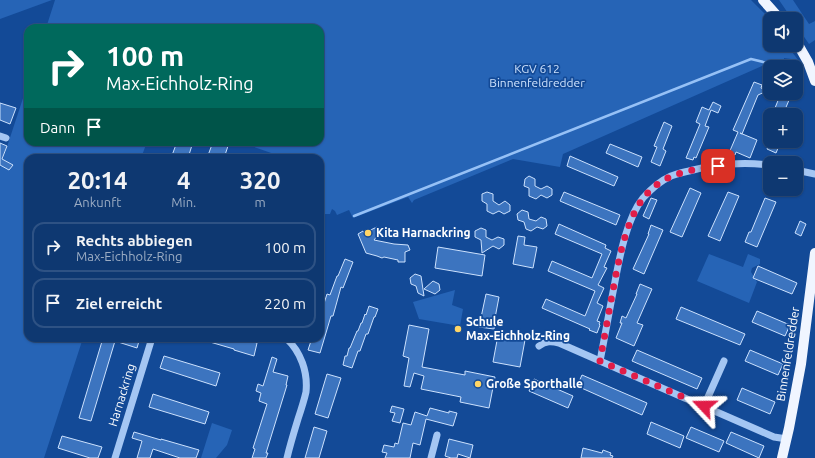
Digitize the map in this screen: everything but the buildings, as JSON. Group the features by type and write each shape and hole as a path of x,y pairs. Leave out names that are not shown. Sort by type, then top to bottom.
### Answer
{"main road":[{"path":"763,0 774,12"},
{"path":"802,52 808,62 815,81"},
{"name":"Binnenfeldredder","path":"782,458 787,439 800,364 815,252"}],"street":[{"path":"600,361 618,264 627,230 642,199 655,186 679,173 718,166 745,164 763,165"},
{"path":"803,171 815,174"},
{"name":"Harnackring","path":"115,458 151,342"},
{"path":"286,458 306,390 305,371 300,355 290,342"},
{"path":"539,346 547,342 559,343 774,437 787,439"},
{"path":"704,406 724,361"},
{"path":"431,458 437,435"}],"green space":[{"path":"0,0 52,0 0,19"},
{"name":"KGV 612 Binnenfeldredder","path":"55,0 751,0 763,12 763,52 792,52 798,60 784,58 784,60 763,60 763,66 563,154 560,167 513,159 414,200 412,203 408,197 353,218 349,210 337,215 332,209 330,214 324,214 324,154 274,154 251,146 324,146 324,24 47,24"},
{"path":"779,0 793,0 801,12 787,12"},
{"path":"803,15 809,24 815,21 815,40 809,44 803,35"},
{"path":"24,95 24,146 146,146 142,154 24,154 24,342 82,342 44,458 0,458 0,168"},
{"path":"709,254 743,267 748,254 760,259 760,264 752,268 751,272 757,282 749,303 697,281"},
{"path":"455,290 452,305 463,309 460,326 419,319 413,302"},
{"path":"212,423 232,430 227,445 216,458 201,458"}],"waterway":[{"path":"354,216 751,59 763,62"}],"place":[{"name":"Kita Harnackring","path":"368,233"},
{"name":"Schule Max-Eichholz-Ring","path":"458,329"},
{"name":"Große Sporthalle","path":"478,384"}],"route":[{"path":"704,406 600,361 618,264 627,230 639,203 655,186 668,178 679,173 695,169 718,166"}]}
